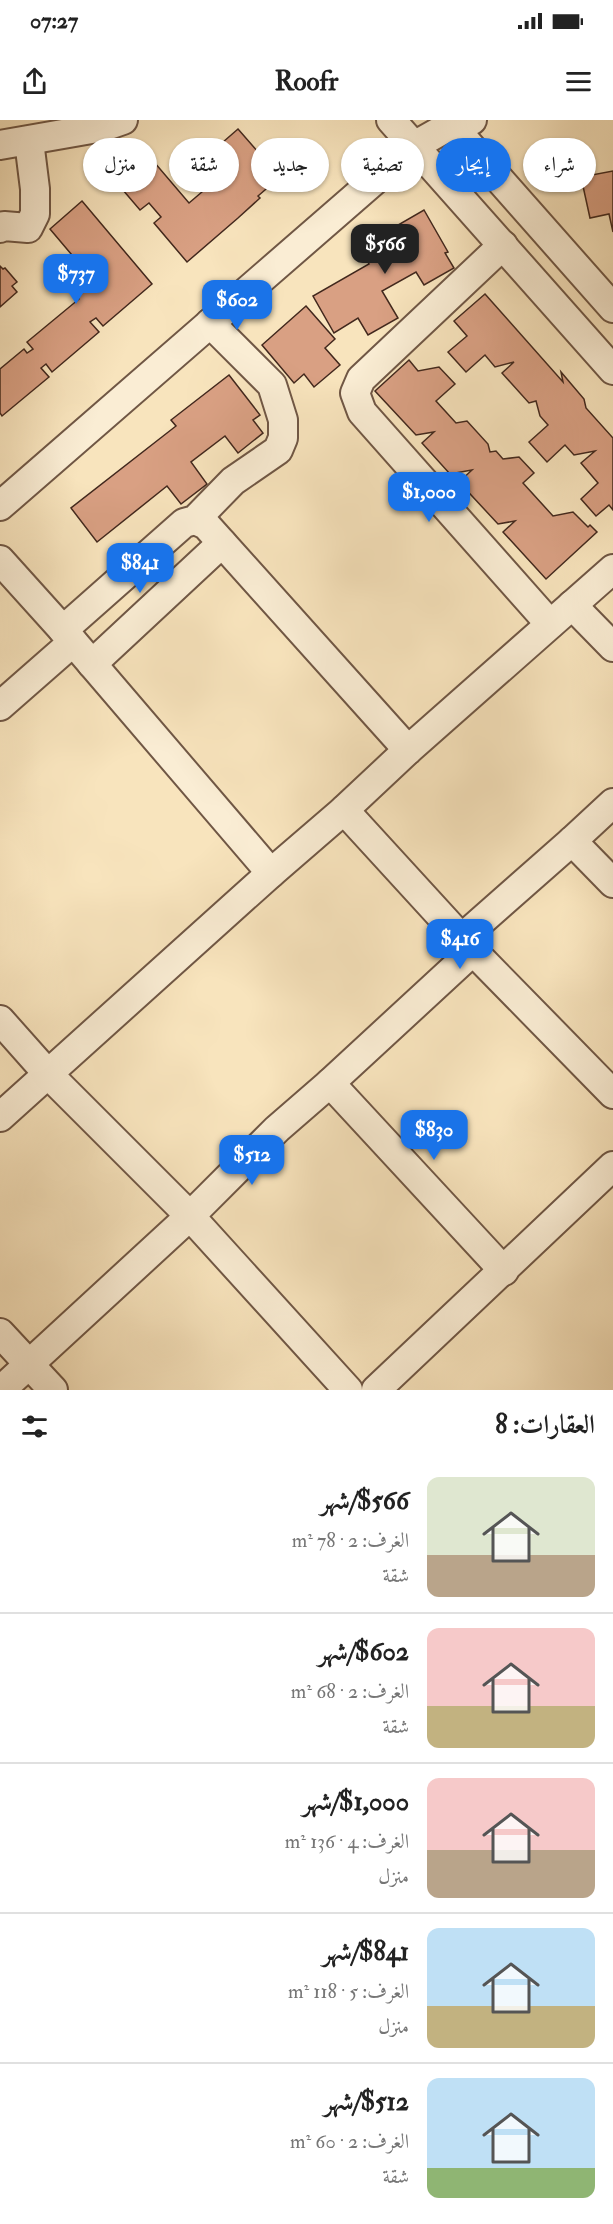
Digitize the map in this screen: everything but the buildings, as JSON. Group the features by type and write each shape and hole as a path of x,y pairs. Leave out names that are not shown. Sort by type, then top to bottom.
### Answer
{"street":[{"path":"0,145 103,127 123,120"},
{"path":"391,120 407,138"},
{"path":"424,140 457,122 613,308"},
{"path":"0,228 4,226 28,228 35,214 35,189 29,141"},
{"path":"424,157 613,370"},
{"path":"0,506 361,192"},
{"path":"503,245 361,379 354,393 362,412 550,624"},
{"path":"0,706 184,523 195,520 233,481 278,450 283,438 283,420 272,385 210,323"},
{"path":"195,520 206,525 408,750"},
{"path":"92,664 222,543"},
{"path":"0,560 271,873"},
{"path":"0,1117 613,569"},
{"path":"572,605 613,647"},
{"path":"1,1390 190,1216 277,1129 330,1083 467,944 613,802"},
{"path":"344,810 467,944 613,1094"},
{"path":"572,842 613,884"},
{"path":"0,1020 48,1074 190,1216 348,1390"},
{"path":"330,1083 504,1271"},
{"path":"376,1390 613,1166"},
{"path":"0,1333 53,1390"}]}
